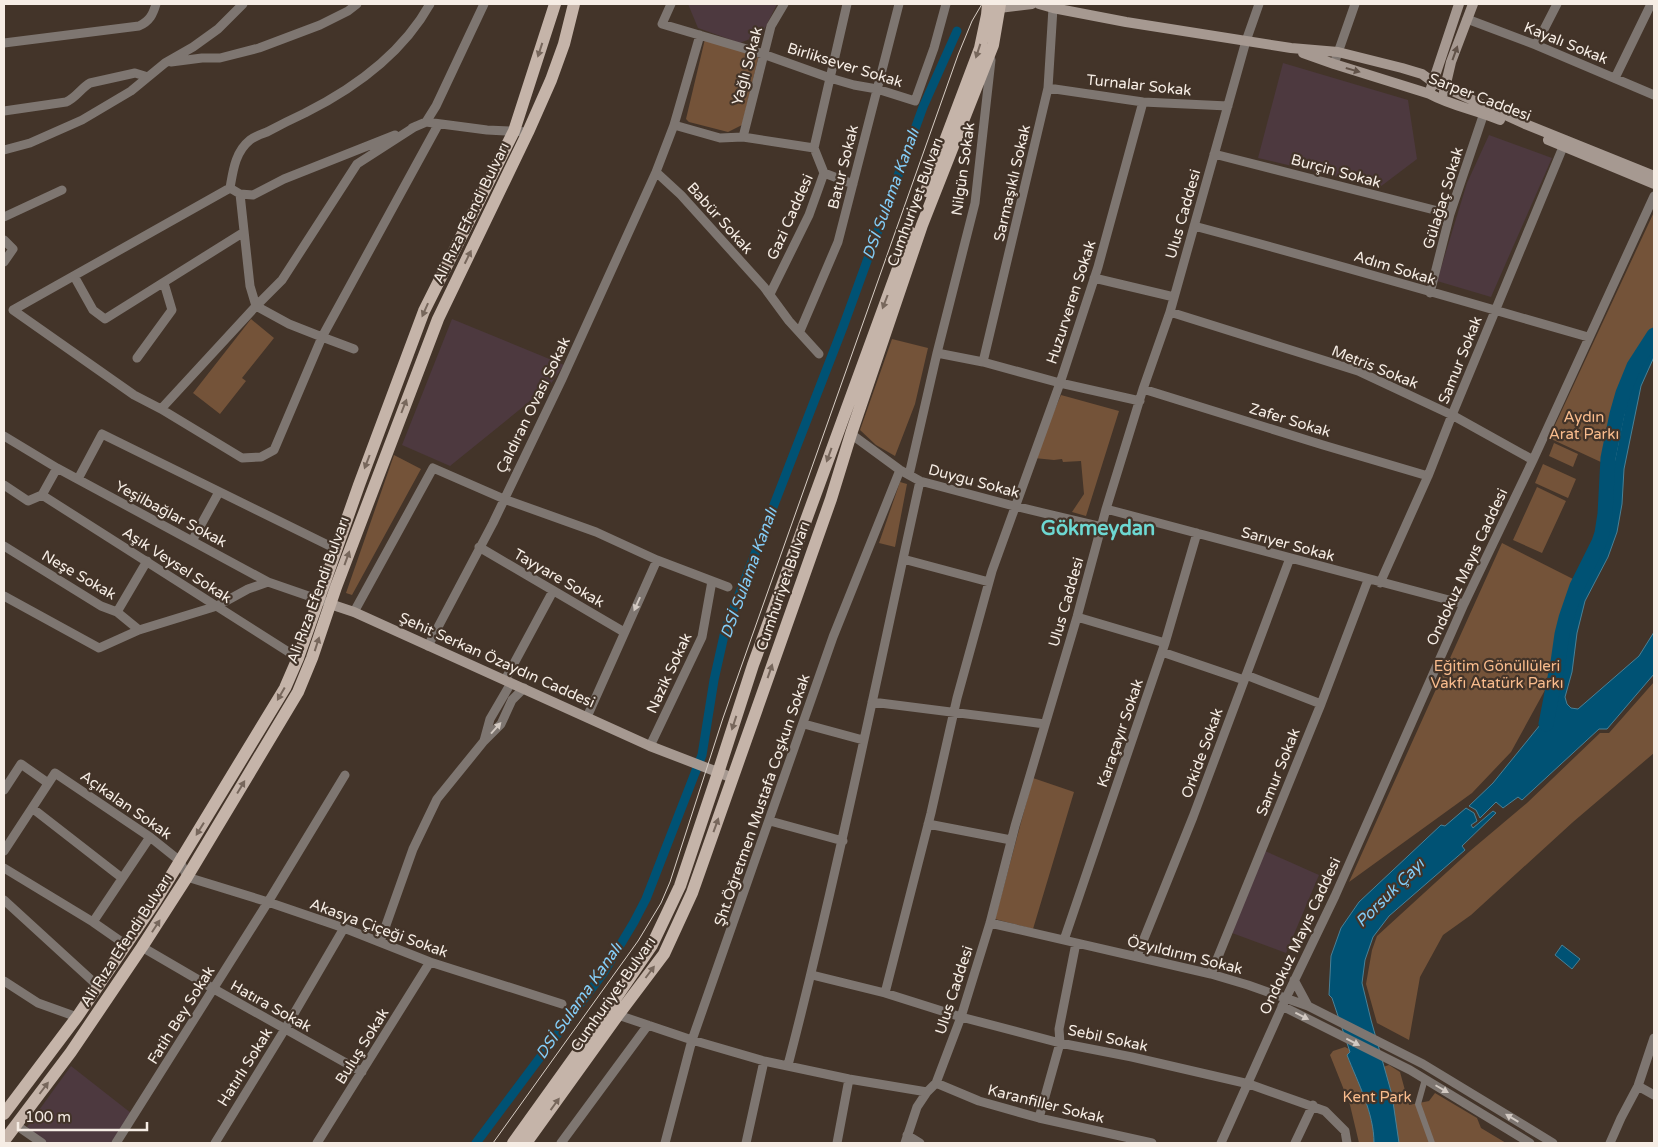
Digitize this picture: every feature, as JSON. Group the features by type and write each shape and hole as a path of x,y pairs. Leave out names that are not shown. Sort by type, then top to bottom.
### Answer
{"main road":[{"name":"Ali Rıza Efendi Bulvarı","path":"4,1141 71,1052 142,947 187,877 298,692 312,658 336,550 424,312 514,131 556,4"},
{"name":"Ali Rıza Efendi Bulvarı","path":"4,1114 76,1017 126,945 180,861 285,688 324,602 438,319 528,132 558,62 574,4"},
{"path":"994,5 1032,4"},
{"name":"Sarper Caddesi","path":"1039,4 1246,41 1291,48 1338,52 1402,68 1422,74 1433,82 1525,124 1654,176"},
{"path":"1430,94 1459,4"},
{"path":"1441,100 1451,62 1472,4"},
{"name":"Cumhuriyet Bulvarı","path":"526,1143 664,954 692,893 831,498 850,434 922,225 993,45 994,5"},
{"name":"Cumhuriyet Bulvarı","path":"512,1143 594,1030 652,945 680,886 756,655 878,320 980,48 987,15 994,5"},
{"name":"Sarper Caddesi","path":"1291,48 1484,113 1654,184"},
{"name":"Şehit Serkan Özaydın Caddesi","path":"324,602 354,612 650,746 733,778"}],"street":[{"path":"4,43 140,26 152,16 156,4"},
{"path":"4,150 30,143 82,120 131,91 165,63 193,47 218,29 243,4"},
{"path":"165,63 202,58 220,58 259,48 320,26 348,11 356,4"},
{"path":"230,188 233,168 239,153 250,140 321,105 365,78 395,51 424,15 430,4"},
{"path":"426,122 436,106 484,4"},
{"name":"Birliksever Sokak","path":"671,4 662,24 763,54 830,78 877,89 915,101 934,48 946,4"},
{"name":"Yağlı Sokak","path":"743,137 771,26 784,4"},
{"path":"674,125 720,138 743,137 814,148 847,4"},
{"name":"Batur Sokak","path":"800,331 838,242 899,4"},
{"name":"Ulus Caddesi","path":"936,1083 961,1017 990,922 1011,840 1077,617 1106,509 1143,389 1170,312 1246,41 1259,4"},
{"path":"1334,64 1355,4"},
{"path":"1536,45 1557,4"},
{"path":"1615,78 1651,4"},
{"name":"Sarmaşıklı Sokak","path":"983,362 1048,88 1053,8"},
{"name":"Kayalı Sokak","path":"1467,19 1536,45 1654,95"},
{"name":"Çaldıran Ovası Sokak","path":"428,646 480,547 562,379 656,172 674,125 700,35"},
{"name":"Nilgün Sokak","path":"904,473 975,203 993,45"},
{"path":"4,111 66,102 71,100 84,86 135,73 148,77"},
{"name":"Turnalar Sokak","path":"1048,88 1143,102 1228,106"},
{"name":"Huzurveren Sokak","path":"885,993 988,582 1060,383 1094,278 1143,102"},
{"name":"Gülağaç Sokak","path":"1430,293 1450,214 1484,113"},
{"path":"230,188 240,194 253,195 284,179 426,122 487,130 528,132"},
{"path":"230,188 74,276 8,308 134,395 161,409 242,458 261,457 274,450 322,337 438,125"},
{"path":"161,409 282,280 357,164 416,126"},
{"name":"Samur Sokak","path":"1380,583 1428,476 1563,147"},
{"name":"Gazi Caddesi","path":"770,294 809,215 824,173 814,148"},
{"name":"Burçin Sokak","path":"1214,154 1450,214"},
{"name":"Babür Sokak","path":"656,172 681,195 770,294 789,321 819,354"},
{"path":"824,173 853,184"},
{"path":"4,217 62,190"},
{"path":"240,194 250,286 256,306 289,324 354,349"},
{"name":"Ondokuz Mayıs Caddesi","path":"1221,1143 1294,980 1335,896 1464,604 1533,460 1654,196"},
{"name":"Adım Sokak","path":"1194,226 1328,262 1430,293 1588,337"},
{"path":"74,276 92,310 105,319 244,232"},
{"path":"4,240 13,249 4,262"},
{"path":"1094,278 1174,297"},
{"path":"137,358 172,310 164,283"},
{"name":"Metris Sokak","path":"1170,312 1358,371 1452,415 1533,460"},
{"path":"937,353 983,362 1060,383 1140,401"},
{"name":"Zafer Sokak","path":"1143,389 1428,476"},
{"path":"78,479 102,434 336,550"},
{"name":"Duygu Sokak","path":"850,434 904,473 920,481 1102,527"},
{"name":"Yeşilbağlar Sokak","path":"4,436 57,468 268,582 324,602"},
{"path":"4,485 28,501 42,495 57,468"},
{"path":"354,612 433,468 504,499 596,532 657,560 728,587"},
{"name":"Şht.Öğretmen Mustafa Coşkun Sokak","path":"665,1143 692,1040 833,637 904,473"},
{"path":"788,1065 812,975 920,481"},
{"path":"192,541 219,492"},
{"name":"Aşık Veysel Sokak","path":"42,495 298,658"},
{"name":"Sarıyer Sokak","path":"1106,509 1464,604"},
{"name":"Karaçayır Sokak","path":"1064,940 1163,648 1197,533"},
{"name":"Neşe Sokak","path":"4,546 102,606 117,612 138,630"},
{"name":"Tayyare Sokak","path":"480,547 624,632"},
{"name":"Orkide Sokak","path":"1137,956 1193,817 1290,558"},
{"path":"903,559 988,582"},
{"path":"587,717 657,560"},
{"path":"117,612 147,561"},
{"name":"Samur Sokak","path":"1211,974 1321,704 1368,580"},
{"name":"Nazik Sokak","path":"650,746 702,637 712,581"},
{"path":"4,596 99,648 138,630 217,606 248,589 268,582"},
{"path":"484,741 490,719 553,591"},
{"path":"1077,617 1321,704"},
{"path":"380,942 413,849 437,799 484,741 501,724 512,700 524,688"},
{"path":"872,702 1045,724"},
{"path":"804,724 863,740"},
{"path":"4,790 22,764 48,783 4,851"},
{"name":"Açıkalan Sokak","path":"48,783 55,773 150,837 180,861"},
{"name":"Fatih Bey Sokak","path":"116,1143 214,989 345,775"},
{"path":"32,808 122,878"},
{"path":"770,821 842,841"},
{"path":"928,824 1011,840"},
{"path":"93,922 150,837"},
{"path":"180,861 187,877"},
{"path":"4,868 93,922 126,945"},
{"name":"Akasya Çiçeği Sokak","path":"187,877 344,928 430,962 562,1004"},
{"path":"4,900 98,986"},
{"name":"Özyıldırım Sokak","path":"990,922 1211,974 1248,985 1284,1002"},
{"name":"Hatırlı Sokak","path":"214,1143 285,1029 344,928"},
{"path":"1039,1118 1060,1042 1060,1029 1076,943"},
{"name":"Hatıra Sokak","path":"142,947 362,1072"},
{"name":"Buluş Sokak","path":"317,1143 430,962"},
{"name":"Sebil Sokak","path":"812,975 885,993 961,1017 1060,1042 1249,1084 1325,1110 1345,1131 1347,1143"},
{"path":"1294,980 1308,1006"},
{"path":"4,981 38,1003 76,1017"},
{"path":"1284,1002 1308,1006 1381,1042 1423,1064 1554,1143"},
{"path":"1284,1002 1322,1026 1425,1079 1530,1143"},
{"path":"618,1015 692,1040 764,1061 850,1079 927,1092"},
{"path":"561,1143 648,1025"},
{"path":"1617,1143 1654,1038"},
{"path":"746,1143 764,1061"},
{"path":"837,1143 850,1079"},
{"path":"1425,1079 1418,1104 1432,1143"},
{"path":"920,1143 906,1139 916,1107 936,1083"},
{"name":"Karanfiller Sokak","path":"936,1083 979,1101 1039,1118 1152,1143"},
{"path":"1638,1086 1654,1094"},
{"path":"1295,1143 1313,1105"},
{"path":"1610,1143 1621,1118 1628,1108"},
{"path":"16,1125 42,1143"}],"shaded area":[{"path":"688,4 777,4 762,34 740,43 698,28"},
{"path":"1283,63 1408,100 1417,159 1380,187 1258,158"},
{"path":"1489,135 1552,158 1491,297 1437,281 1467,183"},
{"path":"452,319 564,365 550,385 450,466 402,445"},
{"path":"1265,851 1319,875 1286,953 1232,933"},
{"path":"71,1066 131,1113 111,1143 48,1143 26,1128"}],"green space":[{"path":"705,39 759,55 742,125 728,132 689,122 686,119"},
{"name":"Aydın Arat Parkı","path":"1654,212 1654,328 1644,338 1618,394 1603,463 1549,438"},
{"path":"251,319 274,338 242,378 246,381 220,414 193,393"},
{"path":"892,339 928,348 915,404 895,456 876,445 860,430"},
{"path":"1061,395 1119,411 1086,516 1072,512 1084,494 1081,461 1063,462 1062,459 1034,458"},
{"path":"1554,443 1578,454 1573,467 1549,456"},
{"path":"394,455 421,469 352,595 346,593"},
{"path":"1543,464 1576,479 1568,498 1535,483"},
{"path":"900,482 907,484 895,547 879,543"},
{"path":"1537,487 1566,501 1542,553 1513,540"},
{"name":"Eğitim Gönüllüleri Vakfı Atatürk Parkı","path":"1502,543 1573,579 1559,627 1545,690 1511,752 1472,793 1349,882"},
{"path":"1654,682 1654,753 1573,822 1471,915 1443,935 1420,977 1409,1040 1377,1023 1366,984 1372,950 1377,936 1470,851 1527,803 1600,733 1609,733"},
{"path":"1033,778 1074,792 1033,929 995,919"},
{"name":"Kent Park","path":"1345,1047 1383,1067 1389,1065 1400,1072 1409,1105 1429,1101 1435,1093 1477,1118 1481,1128 1506,1143 1359,1143 1350,1105 1330,1055 1333,1051"}],"water":[{"path":"1654,339 1654,357 1641,386 1624,469 1622,504 1617,532 1608,557 1585,601 1577,633 1572,672 1565,697 1567,704 1571,708 1578,709 1639,656 1654,632 1654,674 1607,729 1599,729 1522,800 1518,797 1503,808 1496,802 1480,818 1476,810 1469,806 1493,783 1540,725 1554,691 1562,659 1564,631 1574,600 1604,541 1611,513 1613,469 1629,389 1639,364"},
{"path":"1466,808 1474,813 1477,821 1471,825 1473,828 1493,811 1496,813 1462,846 1465,850 1389,916 1373,937 1365,960 1362,983 1392,1095 1399,1143 1374,1143 1368,1109 1347,1055 1350,1052 1332,998 1329,995 1331,956 1341,928 1359,902 1441,825 1445,826"},
{"path":"1562,945 1580,959 1572,969 1555,955"}],"waterway":[{"name":"DSİ Sulama Kanalı","path":"476,1143 604,972 646,899 702,755 714,680 725,631 843,327 923,107 957,31"},
{"name":"Porsuk Çayı","path":"1546,724 1566,618 1577,586 1602,533 1608,458 1617,414 1634,366 1654,335"}],"tram line":[{"path":"493,1143 638,941 661,903 670,882 723,718 958,55 972,21 982,4"}],"district":[{"name":"Gökmeydan","path":"1098,529"}]}
